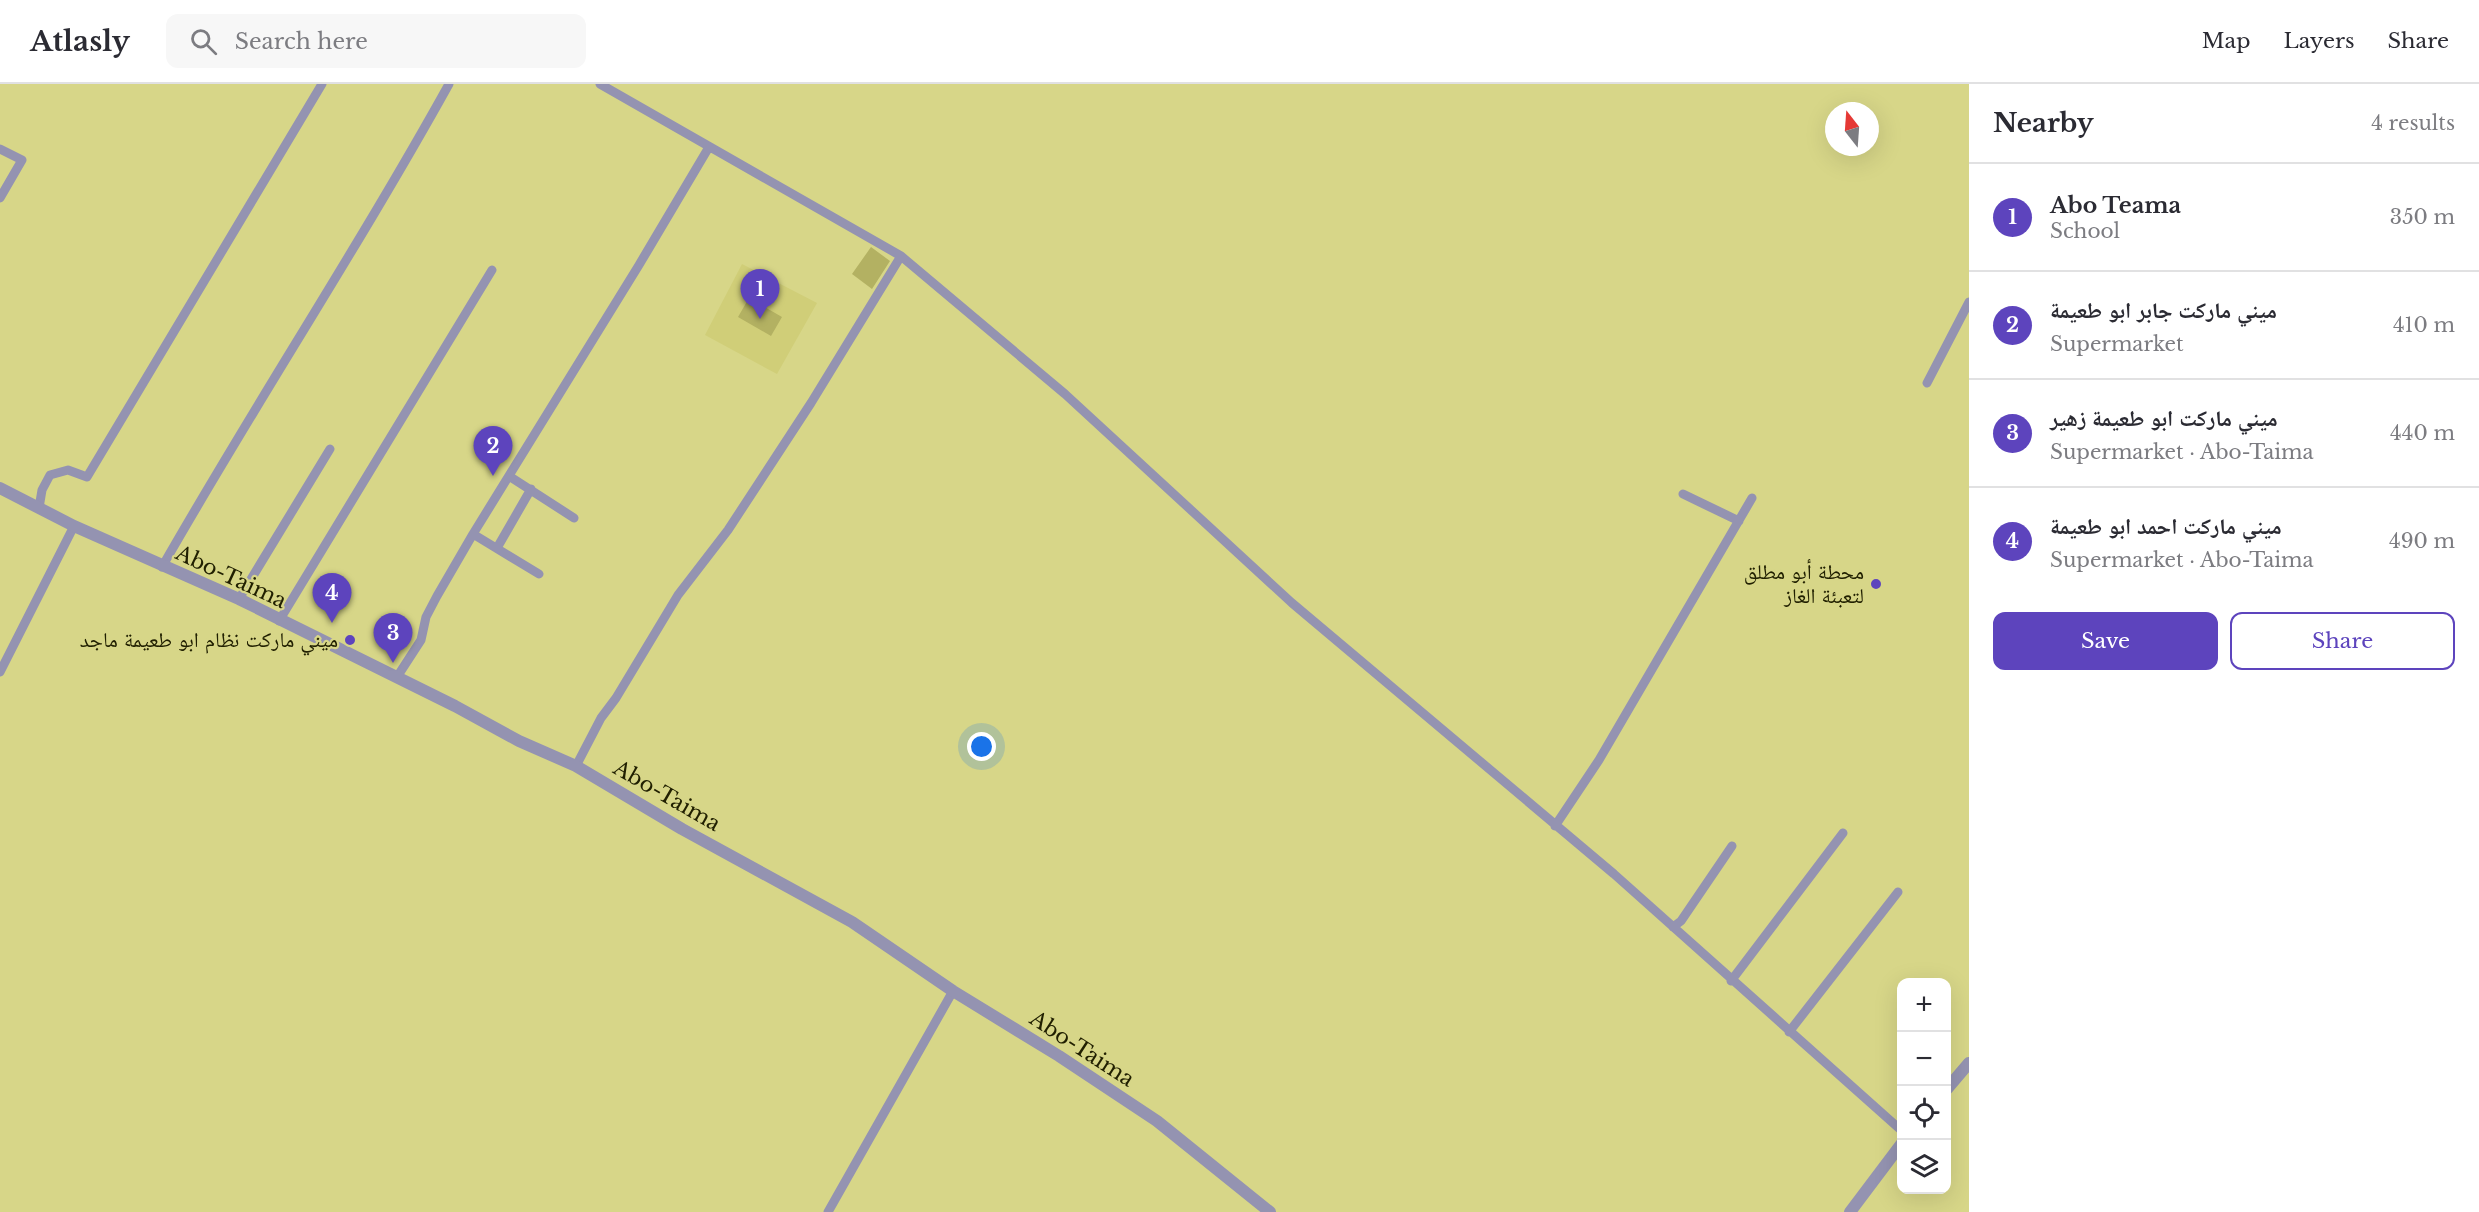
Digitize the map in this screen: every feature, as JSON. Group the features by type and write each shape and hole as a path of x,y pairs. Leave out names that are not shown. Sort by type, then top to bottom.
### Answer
{"street":[{"path":"39,508 42,490 50,475 68,471 87,477 322,84"},
{"path":"162,567 221,464 389,192 449,84"},
{"path":"600,84 901,256 1065,394 1292,603 1672,927 1897,1127"},
{"path":"398,677 421,640 426,617 473,534 709,147"},
{"path":"0,149 22,160 0,198"},
{"path":"576,766 601,718 616,698 678,595 728,530 811,404 901,256"},
{"path":"279,621 492,270"},
{"path":"1928,383 1969,302"},
{"path":"239,599 330,449"},
{"path":"509,476 574,518"},
{"name":"Abo-Taima","path":"0,488 162,567 239,599 279,621 398,677 519,741 576,766 682,829 852,922 953,991 1059,1056 1157,1121 1270,1212"},
{"path":"496,548 531,489"},
{"path":"1683,494 1739,521"},
{"path":"1555,826 1599,760 1752,498"},
{"path":"0,672 74,526"},
{"path":"473,534 539,574"},
{"path":"1731,981 1843,833"},
{"path":"1672,927 1681,921 1732,846"},
{"path":"1789,1032 1898,892"},
{"path":"828,1212 953,991"},
{"path":"1950,1086 1969,1063"},
{"path":"1850,1212 1897,1150"}],"shaded area":[{"path":"871,247 890,261 872,289 852,274"},
{"path":"742,264 817,303 777,374 705,335"},
{"path":"749,298 782,317 771,336 738,317"}],"place":[{"name":"Abo Teama","path":"760,319"},
{"name":"ميني ماركت جابر ابو طعيمة","path":"493,476"},
{"name":"محطة أبو مطلق لتعبئة الغاز","path":"1876,584"},
{"name":"ميني ماركت احمد ابو طعيمة","path":"332,623"},
{"name":"ميني ماركت نظام ابو طعيمة ماجد","path":"350,640"},
{"name":"ميني ماركت ابو طعيمة زهير","path":"393,663"}]}
